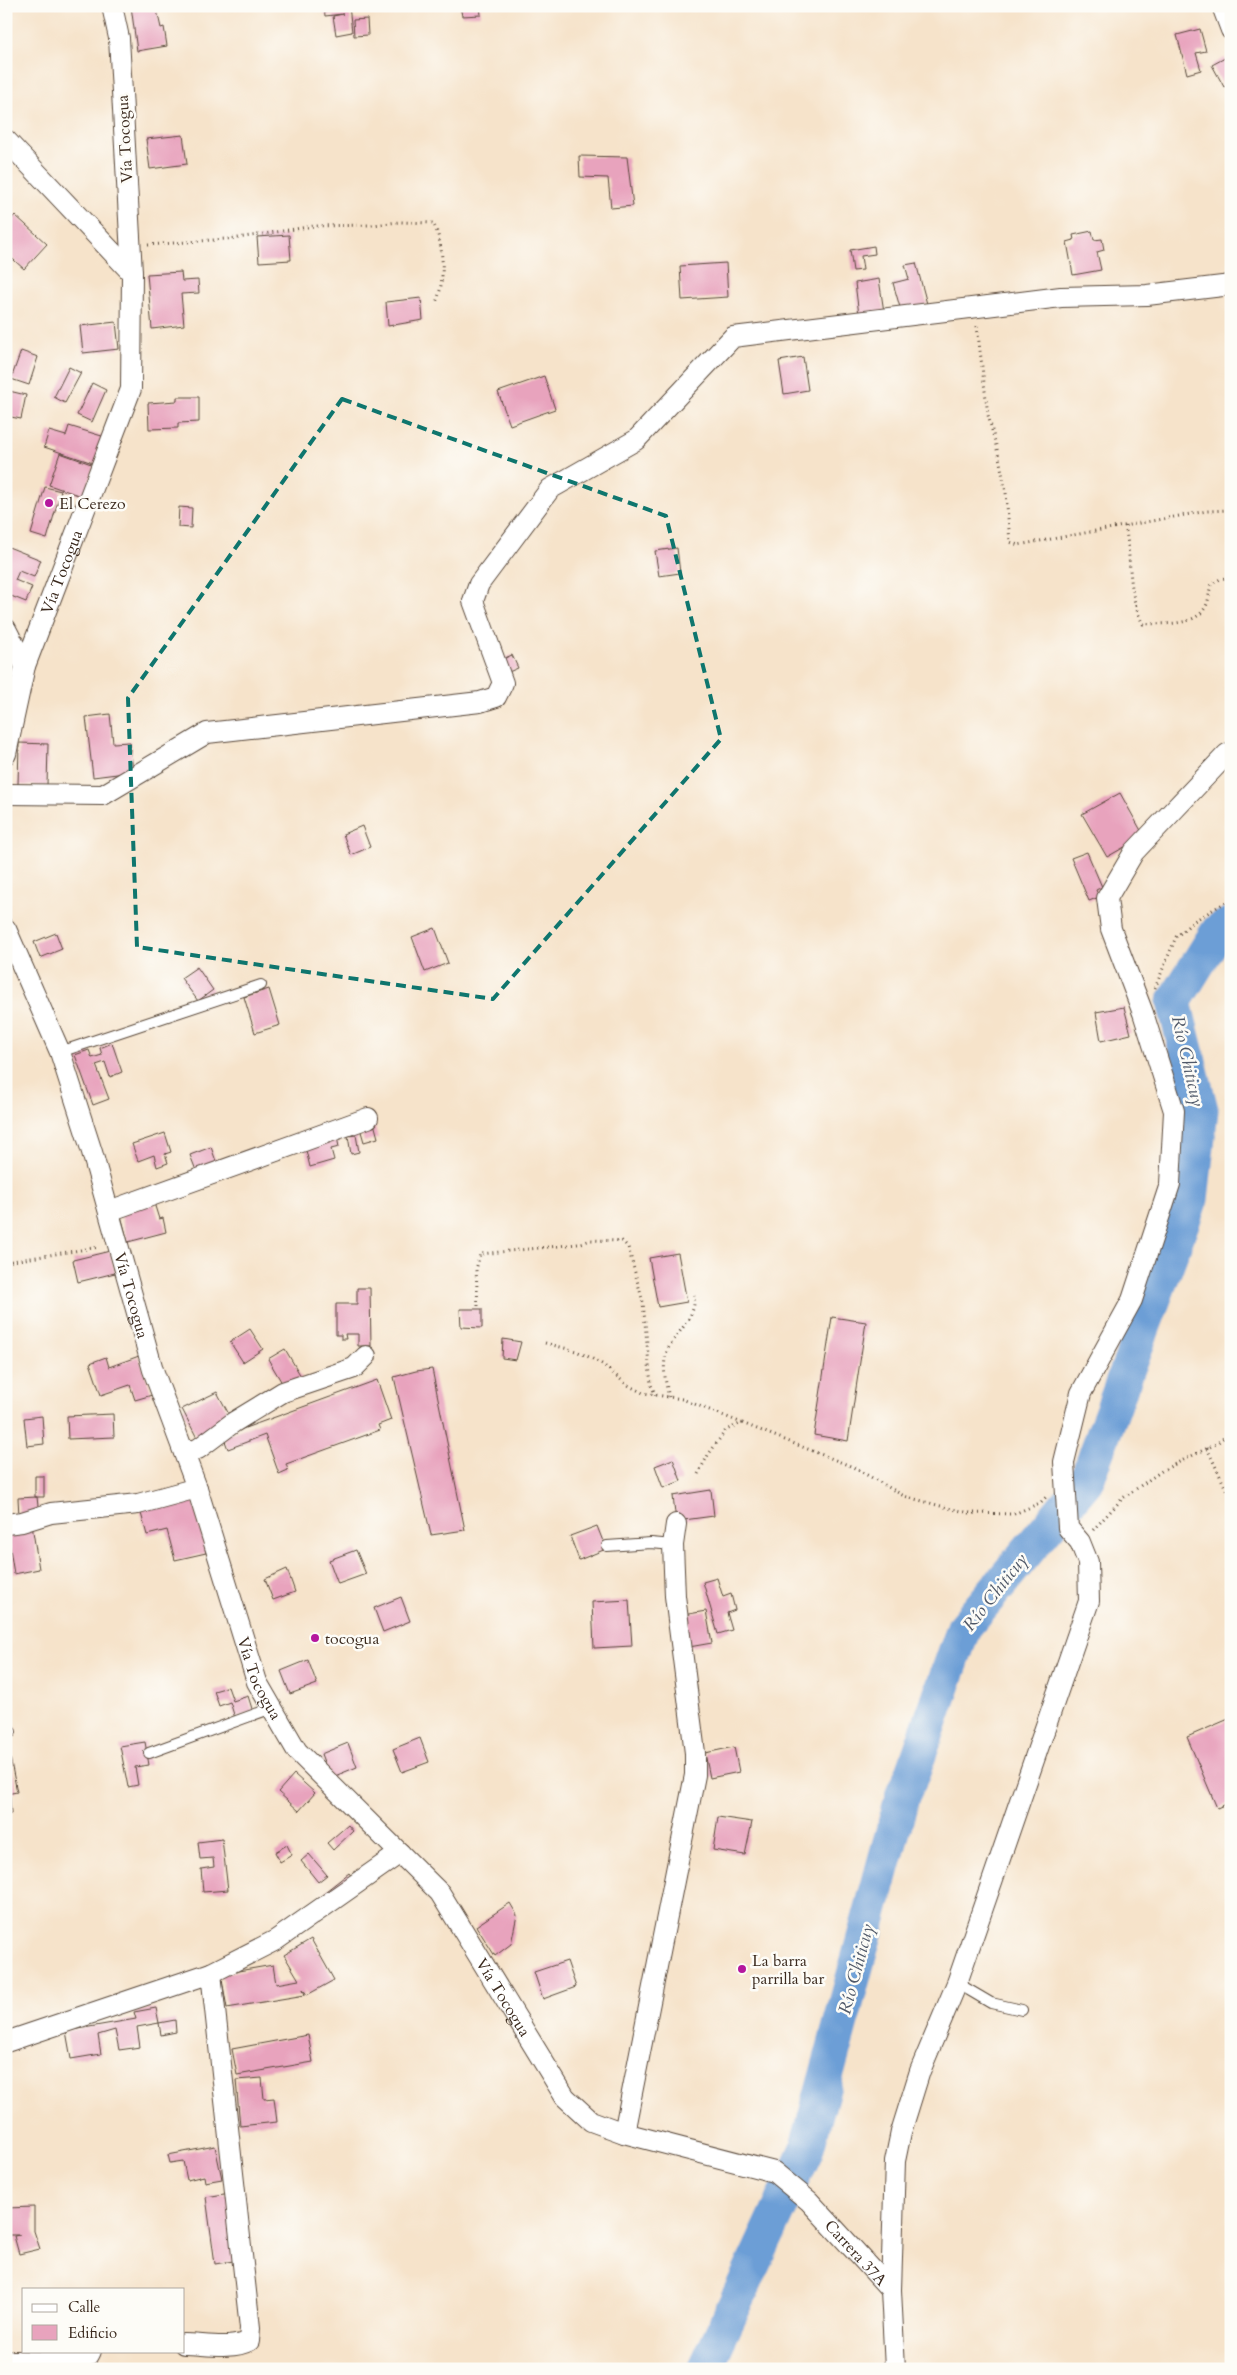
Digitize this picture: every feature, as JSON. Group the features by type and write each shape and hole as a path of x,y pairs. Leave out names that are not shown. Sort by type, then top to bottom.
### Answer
{"street":[{"name":"Vía Tocogua","path":"6,754 25,666 132,388 132,273 119,38 112,6"},
{"path":"1222,6 1231,30"},
{"path":"6,140 132,273"},
{"path":"6,794 103,795 207,733 480,702 496,697 503,683 473,602 478,584 550,488 636,440 733,337 1062,297 1148,295 1231,286"},
{"path":"6,629 25,666"},
{"path":"890,2290 895,2161 901,2132 920,2071 957,1983 1089,1601 1088,1562 1080,1542 1068,1528 1057,1488 1081,1393 1132,1300 1170,1184 1174,1111 1143,1013 1111,928 1107,898 1134,852 1231,752"},
{"name":"Vía Tocogua","path":"6,929 60,1052 92,1152 153,1370 197,1488 258,1682 297,1751 440,1893 565,2098 591,2121 624,2133 774,2172 809,2201"},
{"path":"109,1212 368,1118"},
{"path":"184,1452 198,1449 234,1422 283,1392 334,1373 354,1368 366,1356"},
{"path":"6,1524 22,1522 50,1513 138,1504 197,1488"},
{"path":"624,2133 695,1774 695,1752 675,1596 673,1544 676,1524"},
{"path":"6,2042 211,1974 276,1940 400,1853"},
{"path":"185,2344 243,2344 249,2341 250,2328 211,1974"},
{"name":"Carrera 37A","path":"809,2201 890,2290 895,2369"},
{"path":"13,2361 78,2362 90,2352"}],"lane":[{"path":"60,1052 261,985"},
{"path":"607,1546 651,1543 673,1544"},
{"path":"149,1753 272,1708"},
{"path":"957,1983 991,2003 1022,2010"}],"path":[{"path":"130,245 238,238 314,226 373,225 399,222 433,223 438,232 442,282 435,304"},
{"path":"974,308 981,347 988,416 1000,457 1006,493 1010,542 1018,545 1214,510 1231,510"},
{"path":"1125,526 1128,539 1127,560 1136,610 1143,624 1189,621 1199,614 1206,605 1211,585 1220,579 1231,577"},
{"path":"1143,1013 1150,1004 1176,937 1194,921 1231,899"},
{"path":"478,1306 476,1270 480,1254 578,1244 591,1240 622,1241 628,1247 643,1302 651,1385 656,1396"},
{"path":"6,1262 118,1244"},
{"path":"669,1397 665,1361 669,1347 691,1314 694,1295"},
{"path":"545,1343 582,1353 602,1364 626,1384 643,1393 669,1397 701,1406 853,1467 904,1496 970,1512 1014,1514 1040,1504 1057,1488"},
{"path":"698,1474 708,1455 718,1445 726,1430 742,1424"},
{"path":"1080,1542 1123,1498 1180,1460 1207,1448 1231,1432"},
{"path":"1207,1448 1226,1489 1231,1494"}],"highlighted area":[{"path":"342,399 666,516 721,739 493,999 137,947 128,698"}],"building":[{"path":"131,6 156,6 161,28 164,27 167,46 137,51"},
{"path":"324,6 349,6 352,32 336,35 333,16 343,14 325,16"},
{"path":"460,6 480,6 481,15 462,16"},
{"path":"367,19 368,35 354,36 353,20"},
{"path":"1200,29 1206,51 1196,53 1201,70 1187,74 1177,35"},
{"path":"1225,58 1231,68 1231,83 1224,87 1212,65"},
{"path":"183,135 187,164 150,169 146,139"},
{"path":"579,156 627,157 633,206 611,208 608,178 580,177"},
{"path":"15,215 47,244 24,269 6,253 6,225"},
{"path":"1092,231 1094,240 1102,239 1104,250 1097,252 1101,270 1073,275 1067,242 1074,240 1073,235"},
{"path":"289,235 291,260 259,262 257,237"},
{"path":"874,246 875,254 861,256 863,270 853,271 850,250"},
{"path":"726,263 728,297 682,300 680,266"},
{"path":"916,263 927,304 901,311 893,283 909,279 905,265"},
{"path":"181,272 182,281 198,280 199,293 181,294 184,325 152,329 147,274"},
{"path":"879,279 884,312 859,315 855,283"},
{"path":"421,298 423,320 388,326 386,302"},
{"path":"116,322 119,349 83,353 80,326"},
{"path":"21,351 38,357 29,385 11,379"},
{"path":"803,357 808,390 784,394 779,361"},
{"path":"69,367 81,373 65,403 54,397"},
{"path":"544,376 555,409 510,425 498,392"},
{"path":"92,383 106,390 92,422 77,415"},
{"path":"9,391 26,395 21,419 6,416"},
{"path":"177,397 199,397 199,422 178,423 178,428 149,429 148,403 177,401"},
{"path":"69,426 105,437 96,464 44,447 49,431 66,436"},
{"path":"60,453 94,465 84,497 49,485"},
{"path":"45,487 61,491 47,539 31,534"},
{"path":"179,507 192,508 191,528 178,527"},
{"path":"6,546 41,560 34,577 19,571 15,580 32,587 26,602 6,594"},
{"path":"677,548 680,573 659,576 655,551"},
{"path":"512,655 518,668 504,674 498,661"},
{"path":"110,714 113,743 130,742 133,772 93,777 86,717"},
{"path":"19,743 48,744 47,786 18,785"},
{"path":"1120,793 1144,836 1107,857 1082,814"},
{"path":"362,826 370,847 351,855 343,834"},
{"path":"1087,852 1102,887 1096,890 1099,897 1089,901 1071,858"},
{"path":"435,928 448,963 425,972 412,937"},
{"path":"56,933 62,949 40,958 34,942"},
{"path":"197,967 213,990 198,1001 181,978"},
{"path":"269,989 280,1025 255,1033 244,997"},
{"path":"1124,1007 1131,1034 1101,1041 1096,1012"},
{"path":"112,1043 122,1072 110,1077 105,1062 96,1065 109,1099 93,1105 75,1055 89,1050 92,1058 102,1055 100,1048"},
{"path":"374,1123 378,1138 364,1142 360,1128"},
{"path":"165,1133 171,1152 165,1154 168,1163 157,1167 154,1155 138,1161 132,1144"},
{"path":"356,1135 359,1152 351,1154 348,1136"},
{"path":"337,1137 339,1147 331,1149 334,1160 310,1167 305,1146"},
{"path":"211,1147 217,1164 199,1178 190,1155"},
{"path":"154,1203 159,1219 163,1218 166,1232 128,1242 120,1212"},
{"path":"110,1251 115,1273 78,1282 73,1260"},
{"path":"678,1253 687,1302 658,1307 649,1258"},
{"path":"357,1288 370,1288 371,1346 358,1346 358,1334 345,1334 346,1339 341,1339 341,1335 336,1335 336,1304 357,1304"},
{"path":"460,1309 482,1309 482,1328 461,1327"},
{"path":"832,1317 866,1322 848,1441 814,1435"},
{"path":"250,1329 263,1349 243,1362 230,1342"},
{"path":"503,1339 521,1342 516,1360 502,1358"},
{"path":"285,1349 302,1378 285,1388 268,1359"},
{"path":"139,1356 152,1395 135,1400 130,1385 101,1395 90,1363 106,1357 109,1367"},
{"path":"432,1369 465,1530 431,1535 394,1377"},
{"path":"377,1380 391,1420 378,1425 380,1430 286,1464 288,1470 279,1474 265,1435 228,1449 223,1436"},
{"path":"217,1392 232,1420 197,1438 182,1409"},
{"path":"113,1414 114,1437 68,1439 67,1416"},
{"path":"42,1416 44,1444 27,1446 24,1418"},
{"path":"673,1459 681,1481 663,1488 655,1466"},
{"path":"35,1476 44,1476 44,1497 35,1497"},
{"path":"711,1490 714,1516 676,1521 673,1496"},
{"path":"192,1493 206,1553 175,1560 167,1530 147,1535 139,1506"},
{"path":"37,1497 39,1515 19,1516 18,1498"},
{"path":"32,1525 39,1569 14,1574 7,1530"},
{"path":"597,1526 606,1549 579,1560 570,1536"},
{"path":"356,1550 366,1574 338,1584 329,1560"},
{"path":"287,1569 295,1592 273,1600 265,1579"},
{"path":"717,1578 723,1597 731,1594 735,1610 727,1613 732,1630 718,1634 703,1582"},
{"path":"401,1597 410,1621 383,1632 374,1608"},
{"path":"629,1600 632,1646 594,1648 592,1602"},
{"path":"706,1611 712,1643 689,1647 683,1615"},
{"path":"308,1660 317,1684 290,1694 281,1671"},
{"path":"228,1687 233,1701 248,1696 253,1712 235,1718 230,1702 219,1706 214,1691"},
{"path":"1231,1718 1231,1802 1217,1808 1187,1737"},
{"path":"6,1737 17,1792 6,1794"},
{"path":"420,1738 429,1762 402,1772 393,1749"},
{"path":"145,1742 149,1765 135,1767 138,1785 128,1787 120,1746"},
{"path":"348,1743 357,1767 330,1778 321,1754"},
{"path":"734,1747 739,1772 710,1778 705,1753"},
{"path":"294,1774 315,1793 299,1811 278,1792"},
{"path":"6,1796 10,1796 11,1814 6,1815"},
{"path":"718,1817 752,1822 745,1855 713,1850"},
{"path":"348,1825 353,1831 333,1850 327,1843"},
{"path":"222,1839 228,1890 203,1892 201,1869 214,1867 213,1858 200,1859 198,1842"},
{"path":"287,1845 292,1855 280,1862 275,1852"},
{"path":"309,1854 327,1875 318,1882 301,1861"},
{"path":"349,1873 353,1878 330,1896 326,1891"},
{"path":"510,1903 517,1915 511,1944 495,1956 476,1926"},
{"path":"311,1939 334,1980 307,1995 303,1989 305,1995 227,2008 221,1974 273,1965 276,1984 299,1980 284,1955"},
{"path":"567,1961 576,1987 543,1999 534,1972"},
{"path":"156,2008 159,2023 137,2027 140,2047 119,2050 115,2030 98,2035 101,2054 71,2059 66,2031 136,2019 134,2012"},
{"path":"175,2020 176,2032 161,2035 159,2023"},
{"path":"308,2035 313,2062 237,2075 232,2049"},
{"path":"262,2078 264,2099 274,2098 277,2122 240,2126 236,2080"},
{"path":"215,2146 222,2179 205,2182 204,2176 187,2180 183,2161 170,2163 168,2155"},
{"path":"230,2193 239,2260 215,2264 206,2197"},
{"path":"34,2207 34,2231 40,2249 19,2254 14,2236 20,2235 6,2235 6,2208"}],"waterway":[{"name":"Río Chiticuy","path":"705,2369 806,2151 903,1794 913,1772 964,1627 1086,1481 1191,1199 1201,1110 1174,1002 1218,931 1231,924"}],"place":[{"name":"El Cerezo","path":"49,503"},
{"name":"tocogua","path":"315,1638"},
{"name":"La barra parrilla bar","path":"742,1969"}]}
